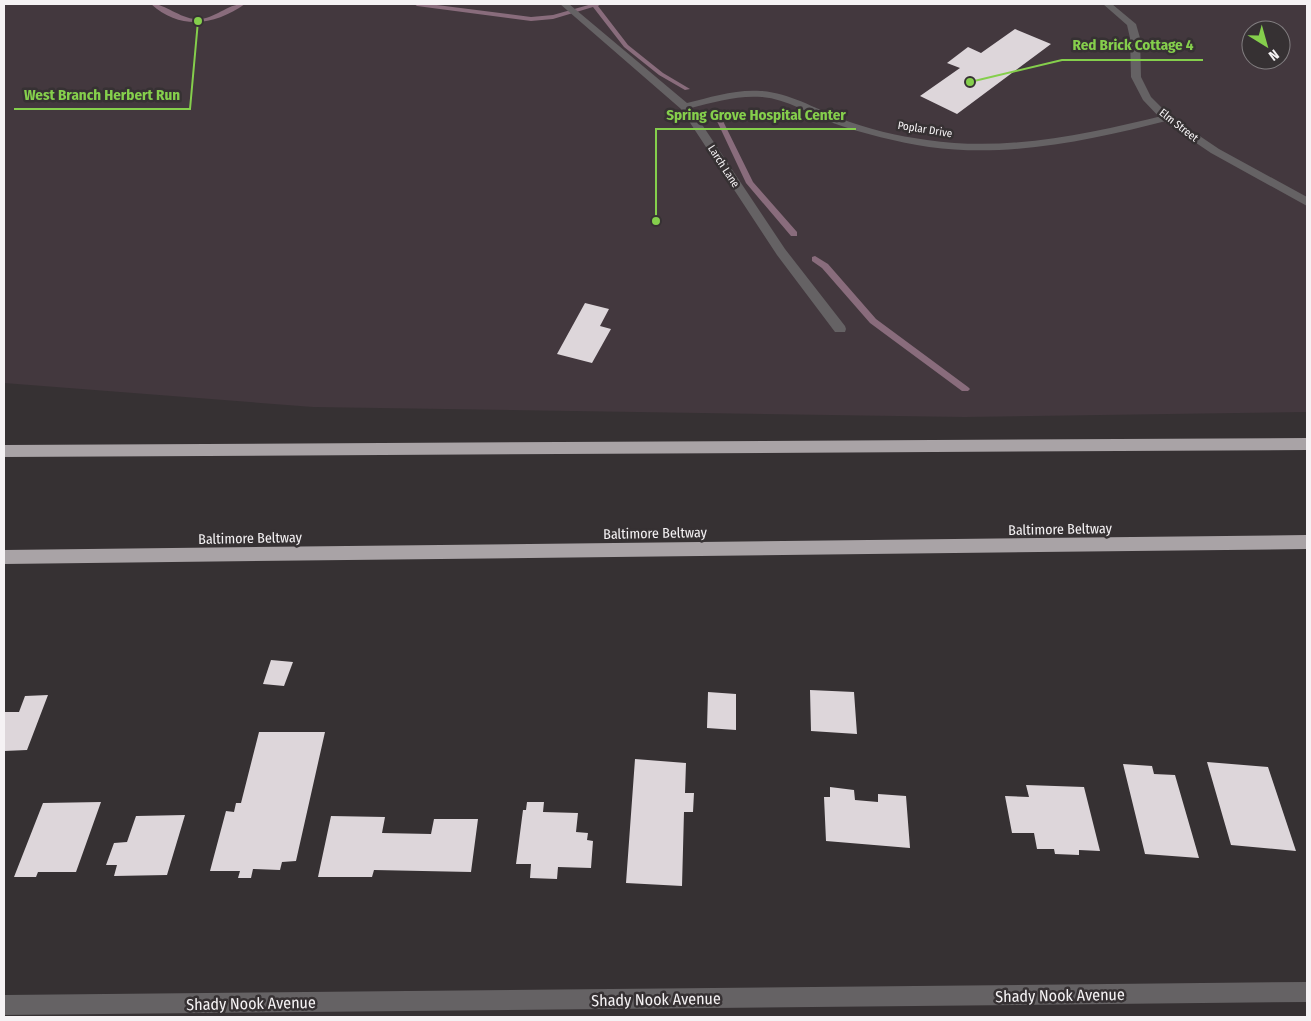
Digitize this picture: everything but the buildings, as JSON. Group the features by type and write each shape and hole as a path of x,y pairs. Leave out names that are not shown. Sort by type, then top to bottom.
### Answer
{"highway":[{"path":"4,451 1307,444"},
{"name":"Baltimore Beltway","path":"4,557 1307,542"}],"street":[{"name":"Elm Street","path":"1107,4 1131,24 1135,38 1136,77 1147,98 1166,118 1216,151 1307,202"},
{"name":"Larch Lane","path":"567,6 684,107 780,252 840,329"},
{"name":"Poplar Drive","path":"684,107 720,98 769,95 790,100 838,121 870,131 942,145 985,148 1029,146 1082,138 1166,118"},
{"name":"Shady Nook Avenue","path":"4,1005 1307,992"}],"shaded area":[{"path":"4,4 1307,4 1307,412 964,417 313,407 4,383"}],"waterway":[{"path":"154,4 178,17 195,21 212,19 242,4"},
{"path":"417,4 531,19 553,17 594,5"},
{"path":"594,5 598,4"},
{"path":"594,5 626,46 661,74 687,89"},
{"path":"719,119 750,183 794,234"},
{"path":"815,259 825,266 873,321 965,389"}],"place":[{"name":"West Branch Herbert Run","path":"198,21"},
{"name":"Red Brick Cottage 4","path":"970,82"},
{"name":"Spring Grove Hospital Center","path":"656,221"}]}
